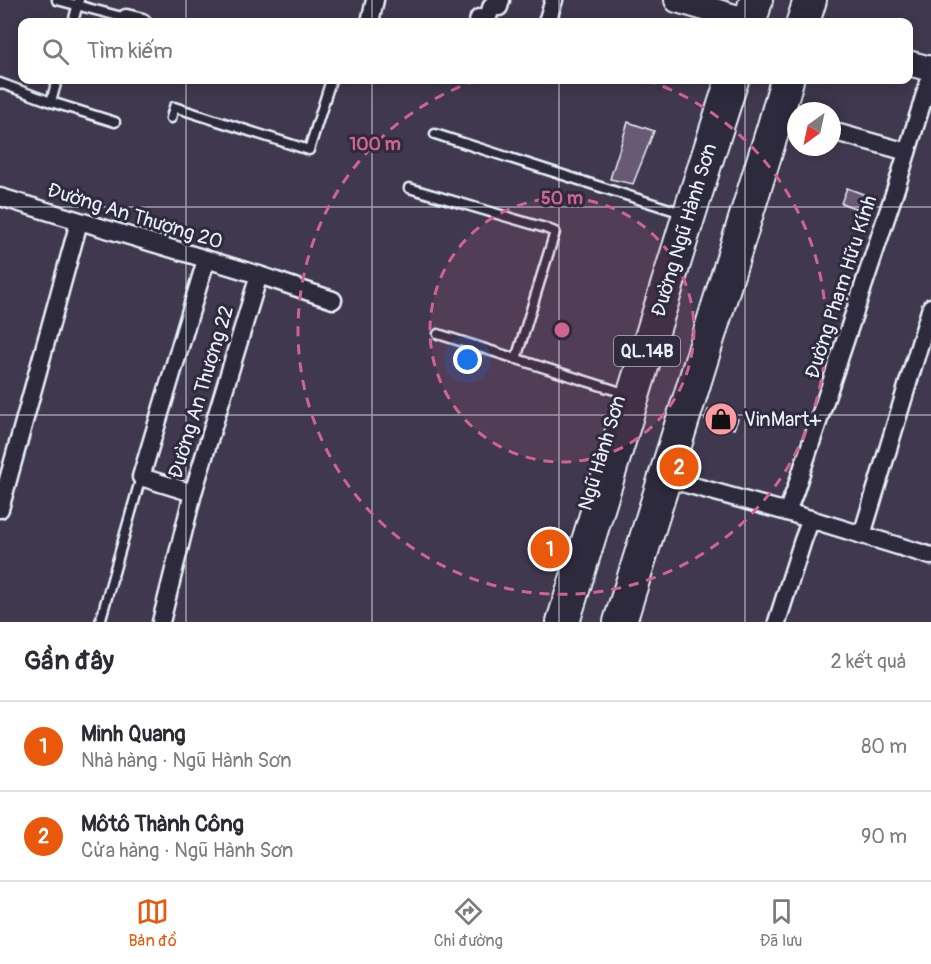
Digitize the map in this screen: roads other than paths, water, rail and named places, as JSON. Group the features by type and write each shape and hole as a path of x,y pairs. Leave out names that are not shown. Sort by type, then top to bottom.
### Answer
{"highway":[{"path":"804,18 810,0"},
{"name":"Đường Ngũ Hành Sơn","path":"562,622 627,394 683,213 731,84"},
{"name":"QL.14B","path":"620,622 786,84"}],"main road":[{"path":"677,0 747,16"},
{"path":"819,18 824,0"},
{"path":"913,64 931,69"},
{"path":"683,213 720,84"},
{"path":"635,622 680,482 800,84"},
{"name":"Ngũ Hành Sơn","path":"550,622 627,394"}],"street":[{"path":"371,18 375,0"},
{"path":"488,18 492,5 499,7 501,0"},
{"path":"547,18 554,0"},
{"name":"Đường Phạm Hữu Kính","path":"787,512 931,74"},
{"path":"841,134 907,152"},
{"name":"Đường An Thượng 20","path":"0,197 333,300"},
{"path":"0,509 79,222"},
{"name":"Đường An Thượng 22","path":"206,260 141,477 193,493 259,276"},
{"path":"862,536 931,307"},
{"path":"680,482 931,556"},
{"path":"161,622 193,493"},
{"path":"777,622 811,519"}],"lane":[{"path":"57,0 78,3 126,18"},
{"path":"74,18 78,3"},
{"path":"0,83 115,122"},
{"path":"51,102 56,84"},
{"path":"171,118 174,107 309,150 330,84"},
{"path":"435,134 683,213"},
{"path":"410,188 555,232 516,359"},
{"path":"438,334 627,394"},
{"path":"100,622 141,477"}],"place":[{"name":"VinMart+","path":"721,419"},
{"name":"Môtô Thành Công","path":"679,467"},
{"name":"Minh Quang","path":"550,549"}]}
